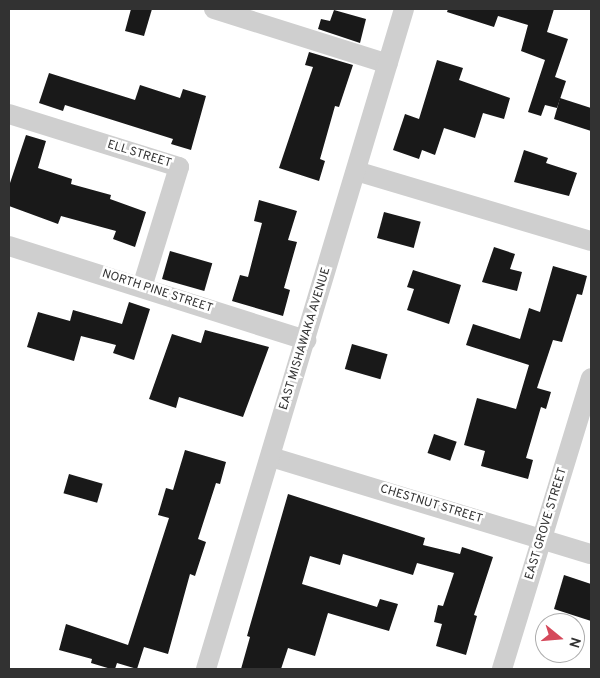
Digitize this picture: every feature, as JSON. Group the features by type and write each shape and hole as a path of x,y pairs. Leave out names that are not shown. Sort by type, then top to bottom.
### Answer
{"street":[{"path":"214,9 388,64"},
{"name":"EAST MISHAWAKA AVENUE","path":"206,669 404,9"},
{"name":"ELL STREET","path":"9,114 179,167 142,287"},
{"path":"356,171 591,242"},
{"name":"NORTH PINE STREET","path":"9,246 306,340"},
{"name":"EAST GROVE STREET","path":"502,669 591,378"},
{"name":"CHESTNUT STREET","path":"271,457 591,554"}],"building":[{"path":"131,9 152,9 144,36 125,31"},
{"path":"448,9 554,9 547,32 568,39 555,77 566,81 557,108 545,105 541,116 528,112 545,60 521,51 528,25 498,16 494,27 447,12"},
{"path":"334,10 366,19 360,43 318,29 321,19 330,21"},
{"path":"309,52 353,65 339,107 335,106 320,159 325,161 319,181 279,168 313,67 305,65"},
{"path":"437,60 463,68 459,80 510,98 504,119 483,113 475,138 444,128 435,155 422,150 419,159 393,150 405,114 419,119"},
{"path":"49,73 135,100 140,85 180,98 183,89 206,96 191,150 171,144 173,139 65,105 63,111 39,103"},
{"path":"560,98 591,108 591,131 554,119"},
{"path":"26,135 46,141 38,168 72,179 71,184 111,195 110,199 146,212 135,247 113,239 116,231 61,216 58,224 9,206 9,186"},
{"path":"524,150 548,158 546,163 577,173 569,196 514,182"},
{"path":"259,200 297,211 288,240 297,242 284,288 290,290 283,316 232,301 240,275 248,277 262,223 254,221"},
{"path":"384,212 421,222 414,248 377,238"},
{"path":"494,247 515,254 510,269 522,272 517,291 482,282"},
{"path":"170,251 212,263 204,291 162,279"},
{"path":"553,266 587,276 582,295 577,294 562,342 553,340 537,388 551,392 546,409 541,407 526,458 533,460 528,479 481,466 485,451 464,445 477,398 516,409 529,365 466,345 473,324 520,339 529,308 540,312"},
{"path":"413,270 461,285 449,324 407,310 414,289 407,287"},
{"path":"129,302 150,309 134,360 113,353 116,345 81,336 74,361 27,347 38,312 70,321 73,310 122,324"},
{"path":"205,330 269,347 243,417 179,397 176,408 149,399 172,334 201,343"},
{"path":"352,344 388,354 380,379 345,369"},
{"path":"434,434 457,442 450,461 427,453"},
{"path":"185,450 226,462 220,484 216,483 198,539 206,542 195,576 190,574 168,654 144,647 137,669 117,663 115,669 111,669 91,663 92,659 59,650 66,624 128,645 169,518 158,515 166,488 173,490"},
{"path":"69,474 103,484 97,503 63,493"},
{"path":"288,494 425,538 423,545 460,554 462,547 493,557 474,615 477,616 466,655 436,646 442,624 434,622 438,605 443,606 454,573 417,563 413,575 343,554 340,565 310,556 302,584 377,607 380,599 398,604 389,631 328,613 315,656 288,648 281,669 241,669 250,637 247,636"},
{"path":"564,575 591,584 591,621 585,619 585,613 566,613 554,609"}]}
